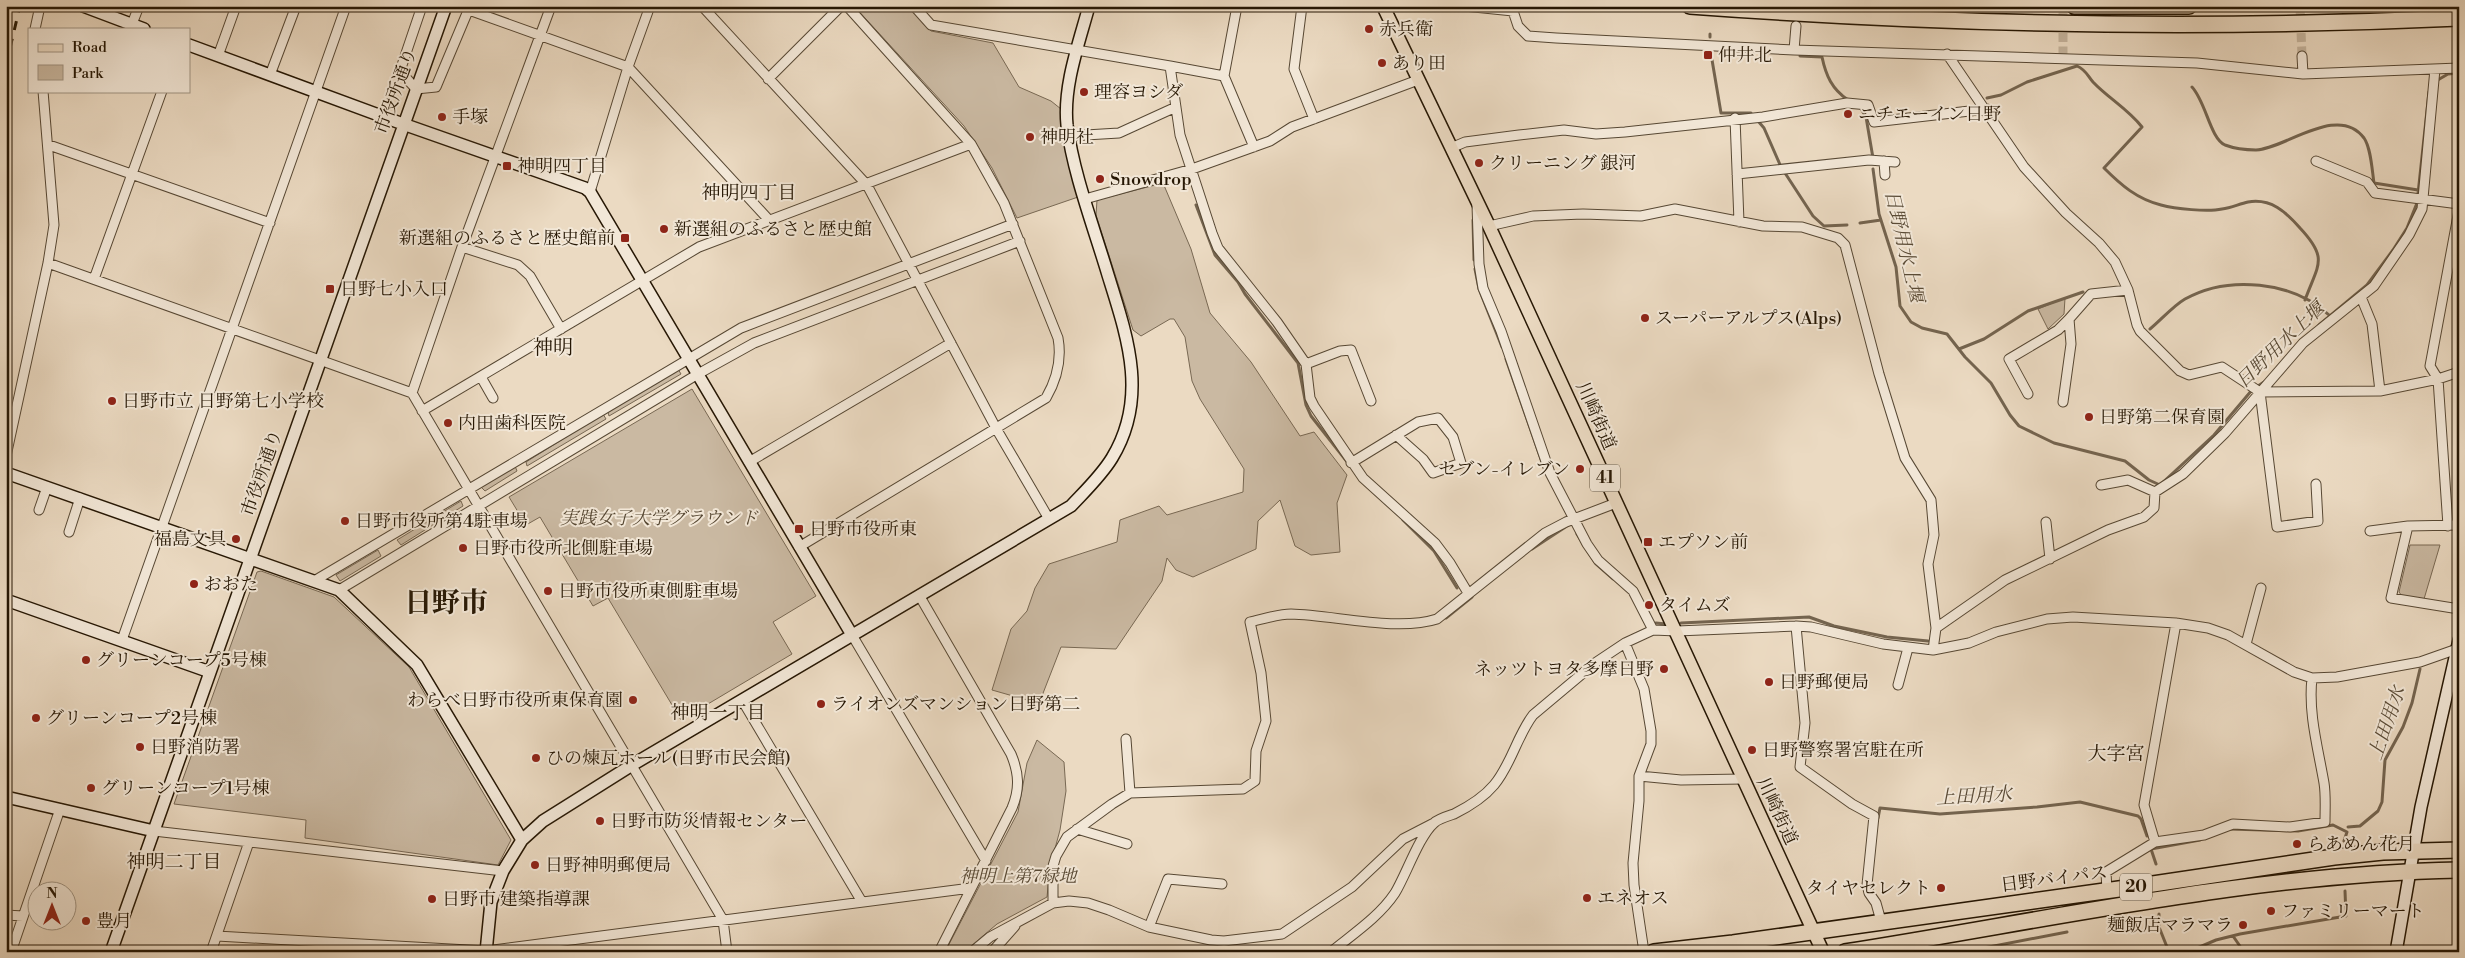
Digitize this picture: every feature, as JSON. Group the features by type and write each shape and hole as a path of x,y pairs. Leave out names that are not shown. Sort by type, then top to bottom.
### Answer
{"highway":[{"path":"1690,6 1847,18 2033,24 2366,22 2459,18"},
{"path":"2074,6 2190,6"},
{"name":"日野バイパス","path":"1654,952 2107,891 2334,857 2413,850 2459,850"},
{"name":"日野バイパス","path":"1845,952 1917,946 2062,914 2251,886 2410,871 2459,870"}],"main road":[{"name":"川崎街道","path":"1383,6 1477,205 1489,226 1677,631 1823,952"}],"street":[{"path":"35,28 40,6"},
{"path":"83,6 142,28"},
{"path":"132,24 139,6"},
{"path":"218,56 236,6"},
{"path":"270,75 296,6"},
{"path":"122,640 346,6"},
{"path":"422,6 400,72 416,89 436,87 470,8 628,67 769,220"},
{"name":"市役所通り","path":"111,952 446,6"},
{"path":"412,393 462,248 551,6"},
{"path":"590,192 628,67 650,6"},
{"path":"702,6 867,185 997,430 1049,519"},
{"path":"768,79 841,6"},
{"path":"799,546 997,430 1046,398 1058,372 1061,350 1058,338 1004,203 971,144 847,6"},
{"path":"914,6 931,25 1078,49 1224,76"},
{"path":"486,951 492,902 503,871 522,840 552,814 1071,506 1093,484 1113,457 1126,424 1132,396 1132,366 1127,334 1085,199 1069,136 1067,111 1068,93 1089,6"},
{"path":"1237,6 1224,76 1254,147"},
{"path":"1302,6 1294,69 1314,119"},
{"path":"1464,6 1513,9 1518,26 1528,36 1794,50 2197,63 2303,74 2434,78 2459,68"},
{"path":"1794,50 1796,26"},
{"path":"190,45 495,158 585,188 590,192 986,861"},
{"path":"1947,54 1987,109 2024,167 2066,213 2099,243 2115,262 2128,290 2136,325 2140,331 2180,370 2189,376 2222,367 2256,389 2380,391 2438,379 2459,372"},
{"path":"2302,56 2303,74"},
{"path":"1170,66 1180,135 1218,248 1277,322 1306,364 1310,398 1351,463 1363,478 1435,543 1468,593"},
{"path":"2155,492 2183,474 2224,433 2256,389 2304,343 2374,286 2409,235 2422,209 2418,200 2434,78"},
{"path":"1085,199 1192,169 1254,147 1270,141 1292,127 1418,80"},
{"path":"6,456 48,263 54,225 43,92"},
{"path":"94,279 162,92"},
{"path":"1451,148 1465,142 1519,135 1564,130 1596,134 1616,133 1735,118 1763,117 1847,103 1868,105 1874,122 1987,109"},
{"path":"1069,136 1119,133 1176,107"},
{"path":"1735,118 1739,222"},
{"path":"48,144 270,223"},
{"path":"422,411 699,247 867,185 971,144"},
{"path":"1738,174 1869,160 1894,162"},
{"path":"1884,161 1885,175"},
{"path":"2316,161 2367,182 2376,193 2459,204"},
{"path":"1477,205 1479,264 1483,288 1501,331 1550,473 1598,560 1633,591 1652,630"},
{"path":"1489,226 1532,216 1583,214 1641,216 1675,209 1763,226 1802,227 1838,238 1845,245 1879,374 1905,458 1931,500 1934,535 1928,564 1936,628 1933,650"},
{"path":"2448,526 2438,379 2430,366 2459,210"},
{"path":"314,581 741,328 1013,224"},
{"path":"339,590 698,374 754,343 1020,241"},
{"path":"462,248 518,266 530,276 561,329"},
{"path":"48,263 412,393 723,920 727,952"},
{"path":"2028,394 2009,359 2058,330 2091,294 2128,290"},
{"path":"2361,297 2372,324 2380,391"},
{"path":"2063,402 2071,344 2069,319"},
{"path":"749,462 951,343"},
{"path":"1306,364 1340,351 1351,350 1371,401"},
{"path":"481,377 493,398"},
{"path":"2256,389 2276,527 2318,521 2316,484"},
{"path":"1351,463 1396,435 1418,422 1438,418 1453,437 1461,463 1433,473 1423,459 1396,435"},
{"path":"6,473 339,590 417,665 522,840"},
{"path":"2101,485 2128,480 2155,492"},
{"path":"39,510 46,487"},
{"path":"1936,628 2004,580 2108,530 2144,517 2154,508 2155,492"},
{"path":"69,532 80,498"},
{"path":"1053,903 1052,877 1056,856 1067,837 1130,794 1243,789 1255,782 1256,751 1266,721 1261,674 1250,622 1289,614 1392,623 1428,622 1437,619 1537,539 1575,519 1616,503"},
{"path":"2046,522 2050,558"},
{"path":"2370,531 2408,526 2459,525"},
{"path":"2408,526 2391,598 2459,609"},
{"path":"2246,644 2260,588"},
{"path":"919,595 1016,765 1018,788 1016,798 986,861 938,952"},
{"path":"6,600 210,672"},
{"path":"972,952 990,937 1053,903 1069,901 1088,903 1149,927 1224,941 1282,934 1352,887 1403,839 1458,812 1478,799 1494,785 1533,716 1595,663 1625,642 1652,630 1677,631 1796,626 1908,648 1933,650 1969,643 1996,632 2047,619 2073,618 2176,623 2208,628 2246,644 2294,672 2312,678 2337,677 2420,662 2458,646"},
{"path":"2155,842 2144,805 2176,623"},
{"path":"1796,626 1805,723 1800,767 1852,804 1874,816 1867,885 1869,893 1876,903 1881,921"},
{"path":"1625,642 1644,689 1651,731 1651,744 1639,776 1634,862 1634,885 1644,952"},
{"path":"2396,952 2413,850 2458,646"},
{"path":"1898,685 1908,648"},
{"path":"2107,891 2106,872 2155,842 2204,835 2233,824 2290,827 2325,822 2324,785 2312,718 2310,692 2312,678"},
{"path":"742,700 862,902"},
{"path":"1126,739 1130,794"},
{"path":"1639,776 1681,780 1743,779"},
{"path":"6,797 154,831 503,871"},
{"path":"11,952 60,809"},
{"path":"1331,952 1373,918 1384,906 1395,892 1415,852 1434,823"},
{"path":"1077,830 1127,844"},
{"path":"211,952 249,842"},
{"path":"1149,927 1168,879 1222,884"},
{"path":"217,936 486,951 972,888"},
{"path":"6,915 23,916"},
{"path":"992,952 1019,922"}],"green space":[{"path":"854,6 909,6 931,31 993,43 1019,87 1051,101 1061,109 1081,196 1017,218 992,168 964,126"},
{"path":"1163,183 1191,249 1210,313 1251,362 1300,436 1314,432 1347,475 1337,503 1340,552 1311,555 1295,546 1280,500 1258,521 1256,549 1193,577 1176,570 1167,558 1162,581 1116,649 1061,647 1040,701 1027,700 992,690 1011,629 1027,611 1035,588 1049,564 1117,542 1120,520 1159,506 1167,515 1243,492 1244,469 1200,399 1192,381 1185,337 1174,319 1170,319 1141,336 1133,330 1096,215 1097,200"},
{"path":"2065,298 2064,314 2048,329 2038,309"},
{"path":"678,369 681,374 609,416 608,412"},
{"name":"実践女子大学グラウンド","path":"692,389 816,596 773,622 792,654 681,720 608,598 593,606 540,517 526,525 509,497"},
{"path":"603,414 606,419 527,466 526,462"},
{"path":"515,466 517,471 485,491 481,487"},
{"path":"461,501 463,506 401,545 397,540"},
{"path":"2410,545 2440,545 2424,599 2402,596 2399,592"},
{"path":"378,550 381,556 340,581 336,575"},
{"path":"261,571 334,597 409,667 511,840 498,865 305,838 306,820 174,804 257,572"},
{"name":"神明上第7緑地","path":"1037,740 1064,762 1066,791 1060,830 1050,867 1047,897 997,924 964,952 945,952 1018,812 1027,763"}],"waterway":[{"path":"1710,48 1721,113 1751,113"},
{"name":"日野用水上堰","path":"1800,56 1822,57 1830,82 1848,100"},
{"path":"1987,98 2001,95 2027,82 2077,66 2142,127 2104,168 2123,186 2137,195 2167,206 2192,210 2216,210 2256,201 2271,204 2289,217 2309,239 2318,255 2317,270 2305,300"},
{"name":"日野用水上堰","path":"2436,81 2448,74 2459,73"},
{"path":"2192,87 2201,101 2215,135 2225,145 2240,149 2256,150 2268,148 2311,130 2326,126 2340,125 2353,128 2366,142 2370,153 2374,183 2418,190"},
{"name":"日野用水上堰","path":"2319,325 2367,285 2407,228 2417,203 2429,92"},
{"name":"日野用水上堰","path":"1860,107 1866,117 1873,158"},
{"path":"1758,121 1764,128 1781,167"},
{"name":"日野用水上堰","path":"1873,169 1879,214 1896,267 1900,306 1911,322 1922,328 1947,334 1965,357 1991,383 2010,415 2019,426 2054,443 2125,461 2149,480 2160,485 2214,435 2252,390 2264,382"},
{"path":"1785,173 1813,216 1824,226 1847,225"},
{"path":"1196,205 1215,255 1238,282 1245,294 1298,363 1306,405 1311,416 1348,463"},
{"path":"1473,220 1474,260"},
{"path":"1860,223 1881,220"},
{"path":"1475,269 1479,289 1502,347"},
{"path":"2150,329 2185,299 2202,291 2240,285 2260,285 2297,295 2329,315"},
{"path":"1959,349 1984,339 2028,311 2083,292"},
{"path":"1506,359 1542,462"},
{"path":"1403,520 1434,551 1457,588"},
{"path":"1532,549 1567,526"},
{"path":"1577,534 1596,564 1613,579"},
{"path":"1446,618 1472,597"},
{"path":"1681,623 1809,617 1834,626 1887,637 1928,641"},
{"path":"1656,623 1666,624"},
{"name":"上田用水","path":"2348,827 2360,826 2378,811 2382,802 2385,760 2403,727 2412,703 2420,669"},
{"name":"上田用水","path":"1878,818 1880,808 1940,814 2080,802 2138,816 2141,819 2147,836"},
{"path":"2229,829 2298,831 2333,825 2347,832 2344,841"},
{"path":"2151,849 2200,840"},
{"name":"上田用水","path":"2151,849 2156,864"},
{"name":"上田用水","path":"2188,952 2216,940 2240,934 2346,916 2345,891"},
{"name":"上田用水","path":"2159,914 2159,927 2169,952"},
{"path":"1963,952 2067,932"},
{"path":"2233,936 2244,952"}],"tunnel":[{"path":"2063,6 2063,58"},
{"path":"2300,6 2302,56"}],"railway":[{"path":"6,17 9,6"},
{"path":"6,65 20,6"}],"place":[{"name":"赤兵衛","path":"1369,29"},
{"name":"仲井北","path":"1708,55"},
{"name":"あり田","path":"1382,63"},
{"name":"理容ヨシダ","path":"1084,92"},
{"name":"ニチエーイン日野","path":"1848,114"},
{"name":"手塚","path":"442,117"},
{"name":"神明社","path":"1030,137"},
{"name":"クリーニング 銀河","path":"1479,163"},
{"name":"神明四丁目","path":"507,166"},
{"name":"Snowdrop","path":"1100,179"},
{"name":"新選組のふるさと歴史館","path":"664,229"},
{"name":"新選組のふるさと歴史館前","path":"625,238"},
{"name":"日野七小入口","path":"330,289"},
{"name":"スーパーアルプス(Alps)","path":"1645,318"},
{"name":"日野市立 日野第七小学校","path":"112,401"},
{"name":"日野第二保育園","path":"2089,417"},
{"name":"内田歯科医院","path":"448,423"},
{"name":"セブン-イレブン","path":"1580,469"},
{"name":"日野市役所第4駐車場","path":"345,521"},
{"name":"日野市役所東","path":"799,529"},
{"name":"福島文具","path":"236,539"},
{"name":"エプソン前","path":"1648,542"},
{"name":"日野市役所北側駐車場","path":"463,548"},
{"name":"おおた","path":"194,584"},
{"name":"日野市役所東側駐車場","path":"548,591"},
{"name":"タイムズ","path":"1649,605"},
{"name":"グリーンコープ5号棟","path":"86,660"},
{"name":"ネッツトヨタ多摩日野","path":"1664,669"},
{"name":"日野郵便局","path":"1769,682"},
{"name":"わらべ日野市役所東保育園","path":"633,700"},
{"name":"ライオンズマンション日野第二","path":"821,704"},
{"name":"グリーンコープ2号棟","path":"36,718"},
{"name":"日野消防署","path":"140,747"},
{"name":"日野警察署宮駐在所","path":"1752,750"},
{"name":"ひの煉瓦ホール(日野市民会館)","path":"536,758"},
{"name":"グリーンコープ1号棟","path":"91,788"},
{"name":"日野市防災情報センター","path":"600,821"},
{"name":"らあめん花月","path":"2297,844"},
{"name":"日野神明郵便局","path":"535,865"},
{"name":"タイヤセレクト","path":"1941,888"},
{"name":"エネオス","path":"1587,898"},
{"name":"日野市 建築指導課","path":"432,899"},
{"name":"ファミリーマート","path":"2271,911"},
{"name":"豊月","path":"86,921"},
{"name":"麺飯店マラマラ","path":"2243,925"}],"district":[{"name":"神明四丁目","path":"749,193"},
{"name":"神明","path":"553,348"},
{"name":"日野市","path":"446,603"},
{"name":"神明一丁目","path":"718,713"},
{"name":"大字宮","path":"2116,754"},
{"name":"神明二丁目","path":"174,862"}]}
